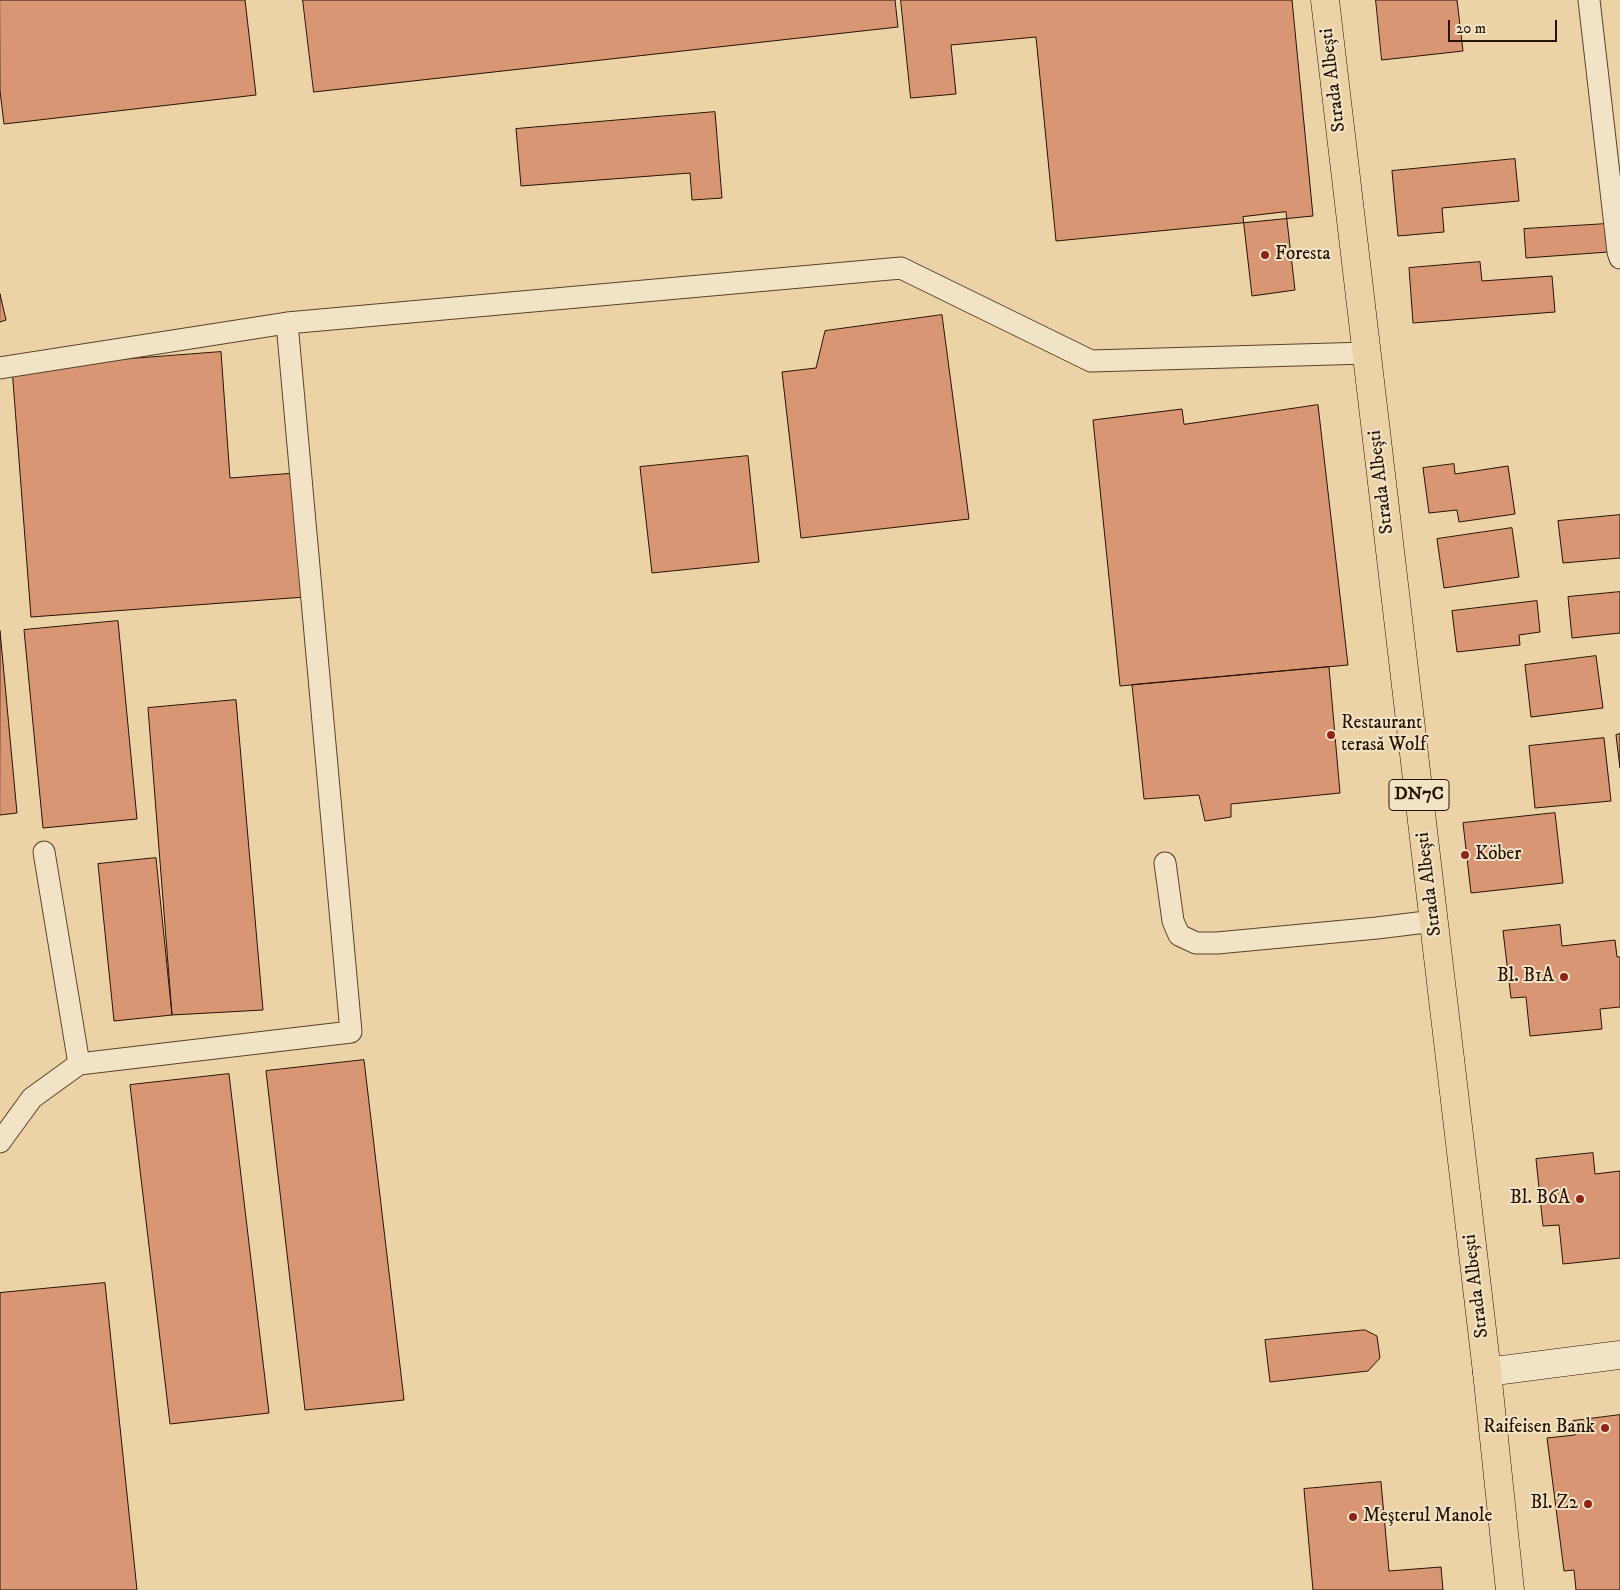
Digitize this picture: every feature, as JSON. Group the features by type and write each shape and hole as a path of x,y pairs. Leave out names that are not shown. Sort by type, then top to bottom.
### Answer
{"main road":[{"name":"Strada Albești","path":"1325,0 1488,1372 1510,1590"}],"street":[{"path":"1488,1372 1620,1355"}],"lane":[{"path":"1589,0 1620,258"},
{"path":"0,368 287,323 901,268 1091,361 1367,353"},
{"path":"0,1142 32,1098 79,1064 351,1032 287,323"},
{"path":"44,852 79,1064"},
{"path":"1165,863 1173,921 1179,935 1196,943 1217,943 1330,933 1434,921"}],"building":[{"path":"0,0 245,0 256,95 4,124 0,91"},
{"path":"303,0 895,0 898,27 314,92"},
{"path":"901,0 1292,0 1313,216 1056,241 1036,37 951,45 956,94 911,98"},
{"path":"1376,0 1457,0 1463,51 1382,60"},
{"path":"715,112 722,198 692,200 690,173 521,186 516,129"},
{"path":"1515,159 1519,201 1442,208 1444,232 1398,236 1392,171"},
{"path":"1286,212 1295,290 1252,296 1243,217"},
{"path":"1606,224 1608,252 1526,258 1524,229"},
{"path":"1480,262 1482,281 1552,276 1555,312 1413,323 1409,268"},
{"path":"0,294 6,320 0,322"},
{"path":"942,315 969,519 801,538 782,372 816,368 825,331"},
{"path":"221,352 230,478 295,473 305,597 31,617 12,368"},
{"path":"1318,405 1348,665 1120,686 1093,420 1182,409 1184,424"},
{"path":"748,456 759,562 652,573 640,467"},
{"path":"1454,464 1455,474 1508,466 1515,514 1459,522 1457,510 1429,513 1423,468"},
{"path":"1620,515 1620,558 1563,563 1558,521"},
{"path":"1512,528 1519,577 1444,588 1437,539"},
{"path":"1620,592 1620,633 1572,638 1568,597"},
{"path":"1537,601 1540,632 1519,635 1520,645 1457,652 1452,611"},
{"path":"118,621 137,819 43,828 24,630"},
{"path":"0,631 17,813 0,815"},
{"path":"1596,656 1603,708 1531,717 1525,665"},
{"path":"1329,667 1340,793 1231,804 1231,817 1205,821 1199,795 1144,799 1132,685"},
{"path":"236,700 263,1010 172,1015 148,708"},
{"path":"1620,734 1620,768 1616,735"},
{"path":"1604,738 1611,801 1535,808 1529,746"},
{"path":"1555,813 1563,883 1471,893 1463,823"},
{"path":"156,858 172,1015 114,1021 98,864"},
{"name":"Bl. B1A","path":"1560,925 1562,946 1615,940 1617,957 1620,957 1620,1007 1600,1009 1602,1029 1530,1036 1526,997 1511,998 1503,931"},
{"path":"364,1060 404,1400 305,1410 266,1071"},
{"path":"229,1074 269,1413 170,1424 130,1085"},
{"name":"Bl. B6A","path":"1593,1153 1595,1174 1620,1171 1620,1258 1563,1264 1559,1225 1543,1226 1536,1159"},
{"path":"105,1283 137,1590 0,1590 0,1293"},
{"path":"1365,1330 1377,1336 1380,1358 1368,1371 1270,1382 1265,1340"},
{"name":"Bl. Z2","path":"1620,1415 1620,1590 1576,1590 1574,1570 1564,1571 1547,1438 1575,1435 1573,1421"},
{"path":"1381,1482 1389,1571 1441,1567 1443,1590 1313,1590 1304,1489"}],"place":[{"name":"Foresta","path":"1265,255"},
{"name":"Restaurant terasă Wolf","path":"1331,735"},
{"name":"Köber","path":"1465,855"},
{"name":"Bl. B1A","path":"1564,977"},
{"name":"Bl. B6A","path":"1580,1199"},
{"name":"Raifeisen Bank","path":"1605,1428"},
{"name":"Bl. Z2","path":"1588,1504"},
{"name":"Meșterul Manole","path":"1353,1517"}]}
